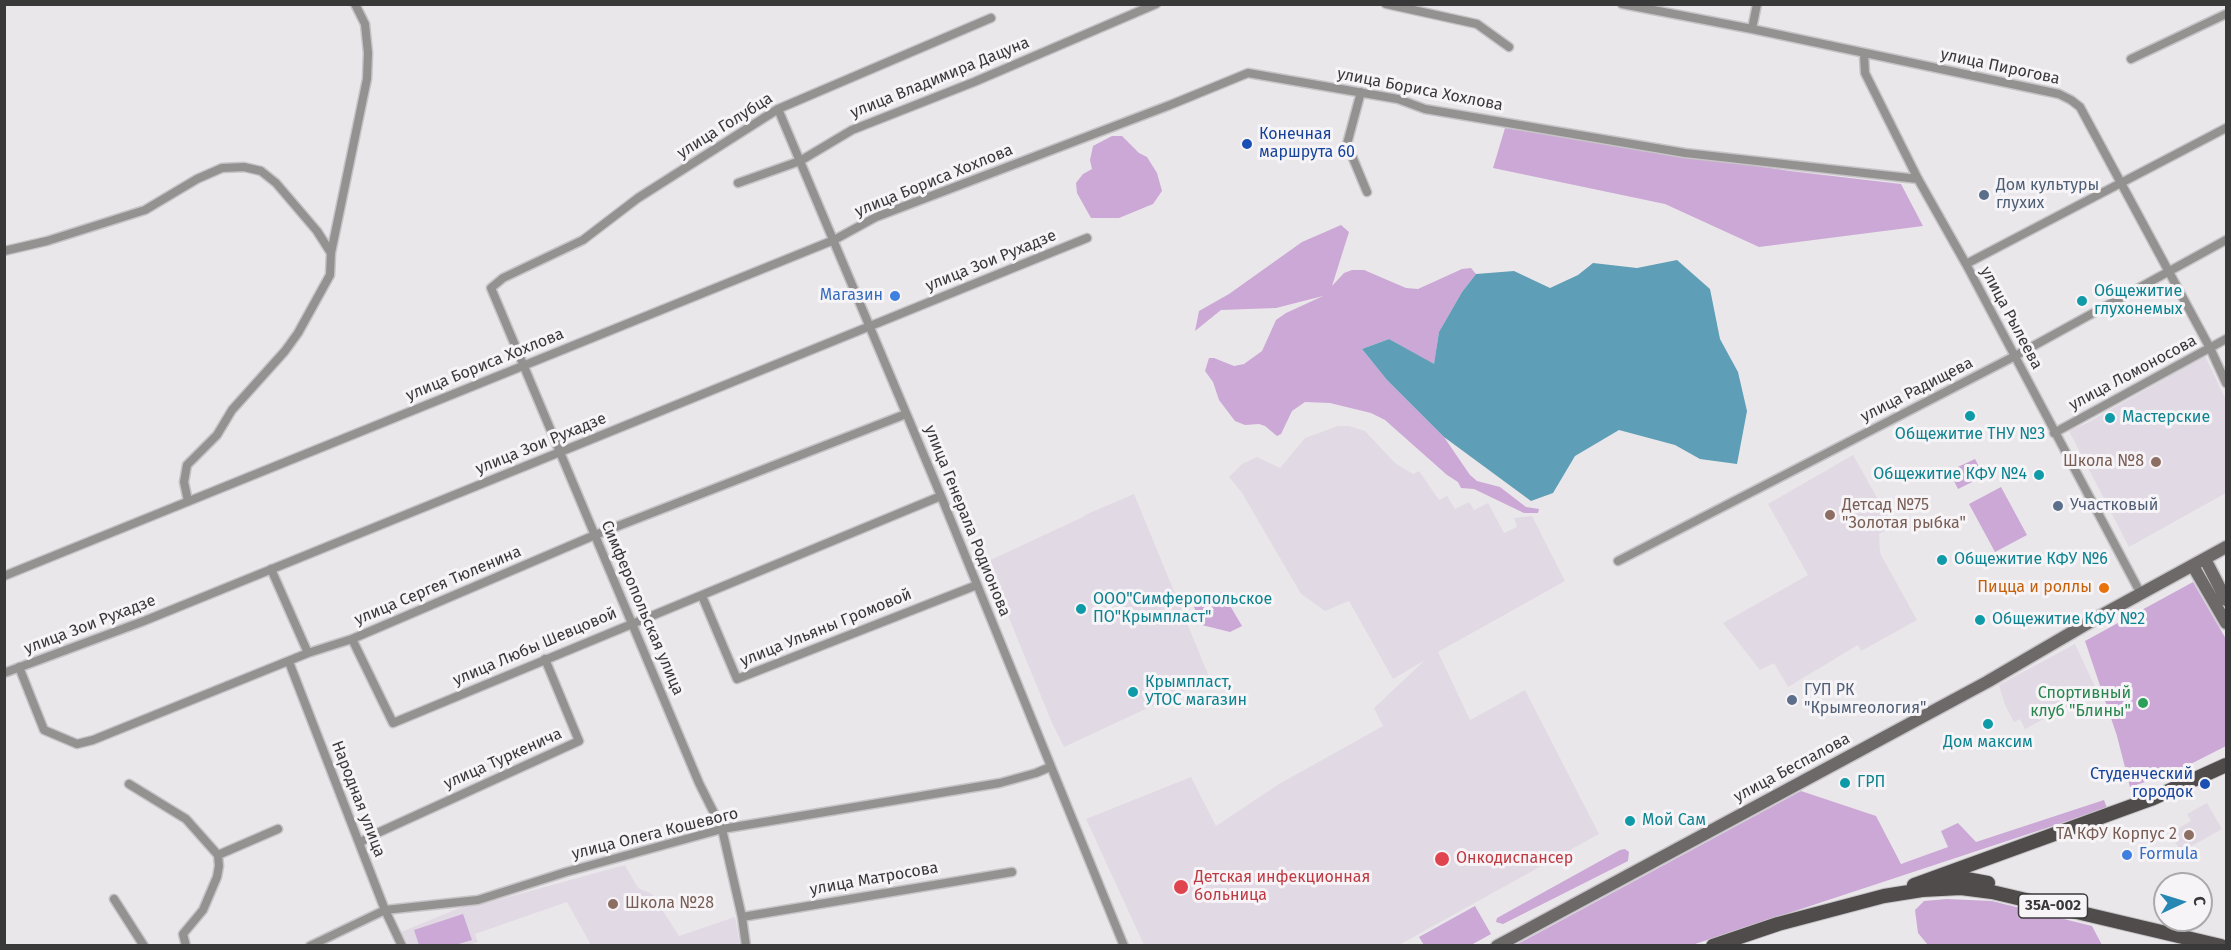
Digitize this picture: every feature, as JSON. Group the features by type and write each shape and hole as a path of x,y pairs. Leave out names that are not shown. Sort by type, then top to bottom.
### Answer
{"main road":[{"name":"улица Беспалова","path":"1497,945 1987,682 2226,547"},
{"path":"2205,560 2226,600"},
{"path":"2193,566 2226,624"},
{"path":"1884,896 2151,799 2226,765"},
{"path":"1928,873 2047,837"},
{"path":"1928,873 2065,900 2226,940"},
{"name":"35А-002","path":"1815,914 1928,873"},
{"name":"35А-002","path":"1713,945 1884,896 1932,889 1978,889 2221,945"}],"street":[{"path":"188,501 184,482 187,465 217,435 232,410 285,351 327,284 330,275 331,253 367,79 368,53 365,24 355,4"},
{"name":"улица Владимира Дацуна","path":"738,183 800,161 852,130 974,82 1156,4"},
{"path":"1386,4 1477,24 1509,47"},
{"name":"улица Пирогова","path":"1622,4 2059,94 2071,100 2080,107 2210,348 2226,383"},
{"path":"1752,29 1758,4"},
{"path":"2131,59 2226,14"},
{"name":"улица Голубца","path":"490,288 503,278 583,240 638,198 778,109 991,18"},
{"name":"улица Рылеева","path":"1864,54 1865,74 1918,180 1966,264 2141,594"},
{"name":"улица Бориса Хохлова","path":"4,576 834,240 876,217 1248,73 1398,99 1425,109 1685,153 1918,180"},
{"path":"1360,92 1347,144 1367,192"},
{"name":"улица Генерала Родионова","path":"778,109 941,496 1124,945"},
{"path":"1966,264 2226,128"},
{"path":"4,251 47,241 145,210 197,179 222,168 244,166 261,171 276,183 331,253"},
{"name":"улица Зои Рухадзе","path":"4,673 144,621 1087,238"},
{"name":"улица Радищева","path":"1618,561 2014,356 2226,240"},
{"name":"Симферопольская улица","path":"490,288 699,783 722,830 742,917 746,945"},
{"name":"улица Ломоносова","path":"2054,433 2226,339"},
{"name":"улица Сергея Тюленина","path":"19,667 44,729 77,744 93,740 308,653 352,639 595,535 906,414"},
{"name":"улица Любы Шевцовой","path":"352,639 393,723 941,496"},
{"path":"271,568 308,653"},
{"name":"улица Ульяны Громовой","path":"702,596 737,679 977,585"},
{"name":"улица Туркенича","path":"359,843 579,741 545,659"},
{"name":"Народная улица","path":"289,662 385,910 402,945"},
{"name":"улица Олега Кошевого","path":"310,945 385,910 478,900 566,872 722,830 1000,783 1050,767"},
{"path":"129,784 186,819 218,855 217,877 208,899 203,910 183,934 186,945"},
{"path":"218,855 278,829"},
{"name":"улица Матросова","path":"742,917 1012,872"},
{"path":"114,899 144,945"}],"shaded area":[{"path":"1505,128 1790,171 1901,184 1923,226 1759,247 1665,204 1493,168"},
{"path":"1112,136 1122,136 1139,153 1147,157 1157,173 1162,191 1153,204 1119,218 1091,218 1077,193 1076,183 1083,174 1092,169 1090,160 1093,146"},
{"path":"1341,225 1349,232 1332,286 1344,273 1352,270 1364,270 1406,288 1418,289 1462,269 1471,268 1476,274 1462,292 1439,332 1434,365 1389,339 1362,349 1387,380 1444,437 1470,475 1477,481 1500,487 1526,507 1539,509 1538,513 1524,513 1474,489 1461,488 1458,482 1385,420 1371,413 1330,403 1305,402 1292,411 1281,434 1277,436 1265,426 1245,425 1235,421 1219,400 1213,382 1205,371 1209,358 1234,366 1244,364 1262,351 1276,320 1323,296 1276,308 1221,310 1195,331 1199,311 1229,294 1302,242"},
{"name":"Школа №8","path":"2205,356 2226,400 2226,493 2129,547 2069,431"},
{"path":"1338,426 1349,426 1365,431 1395,463 1413,474 1419,471 1439,500 1447,496 1455,509 1469,502 1474,510 1488,503 1504,533 1517,527 1514,518 1532,516 1565,581 1438,652 1470,720 1525,690 1599,834 1399,945 1144,945 1086,819 1191,777 1216,826 1279,784 1383,726 1374,708 1425,660 1393,679 1349,601 1325,611 1301,594 1242,493 1229,477 1242,464 1257,457 1280,468 1305,438"},
{"path":"1853,455 1893,526 1879,534 1880,553 1917,620 1861,651 1858,645 1788,687 1774,663 1760,670 1723,623 1808,575 1768,504"},
{"path":"1975,459 1984,476 1958,489 1949,471"},
{"path":"2001,487 2027,535 1995,552 1969,504"},
{"path":"1134,494 1210,679 1064,747 986,562"},
{"path":"2193,582 2226,639 2226,746 2175,772 2130,787 2117,736 2085,641"},
{"path":"1222,592 1242,626 1230,632 1202,625 1194,607"},
{"path":"2075,644 2097,691 2025,729 2020,719 2014,722 2005,705 1999,685"},
{"path":"1801,791 1876,816 1901,864 1948,847 1941,831 1958,823 1976,842 2104,800 2107,808 1692,945 1514,946"},
{"path":"2207,803 2222,829 2181,852 2170,833 2191,821 2187,814"},
{"path":"1625,849 1629,852 1628,861 1503,924 1496,922 1497,918"},
{"name":"Школа №28","path":"625,865 638,888 652,894 679,936 735,917 740,945 591,945 567,902 475,934 478,942 469,945 408,945 401,932 464,906 479,905"},
{"path":"1947,899 1992,901 2092,926 2102,945 1928,945 1918,933 1915,910 1924,901"},
{"path":"1475,906 1491,934 1471,945 1424,945 1419,937"},
{"path":"463,914 472,940 455,945 419,945 414,930"}],"water":[{"path":"1677,260 1710,289 1720,339 1738,372 1747,411 1737,464 1700,459 1675,445 1619,430 1575,456 1553,493 1531,501 1444,437 1387,380 1362,349 1389,339 1434,364 1439,332 1462,292 1476,274 1514,271 1550,288 1578,275 1593,263 1637,268"}],"place":[{"name":"Конечная маршрута 60","path":"1247,144"},
{"name":"Дом культуры глухих","path":"1984,195"},
{"name":"Магазин","path":"895,296"},
{"name":"Общежитие глухонемых","path":"2082,301"},
{"name":"Общежитие ТНУ №3","path":"1970,416"},
{"name":"Мастерские","path":"2110,418"},
{"name":"Школа №8","path":"2156,462"},
{"name":"Общежитие КФУ №4","path":"2039,475"},
{"name":"Участковый","path":"2058,506"},
{"name":"Детсад №75 \"Золотая рыбка\"","path":"1830,515"},
{"name":"Общежитие КФУ №6","path":"1942,560"},
{"name":"Пицца и роллы","path":"2104,588"},
{"name":"ООО\"Симферопольское ПО\"Крымпласт\"","path":"1081,609"},
{"name":"Общежитие КФУ №2","path":"1980,620"},
{"name":"Крымпласт, УТОС магазин","path":"1133,692"},
{"name":"ГУП РК \"Крымгеология\"","path":"1792,700"},
{"name":"Спортивный клуб \"Блины\"","path":"2143,703"},
{"name":"Дом максим","path":"1988,724"},
{"name":"ГРП","path":"1845,783"},
{"name":"Студенческий городок","path":"2205,784"},
{"name":"Мой Сам","path":"1630,821"},
{"name":"ТА КФУ Корпус 2","path":"2189,835"},
{"name":"Formula","path":"2127,855"},
{"name":"Онкодиспансер","path":"1442,859"},
{"name":"Детская инфекционная больница","path":"1181,887"},
{"name":"Школа №28","path":"613,904"}]}
